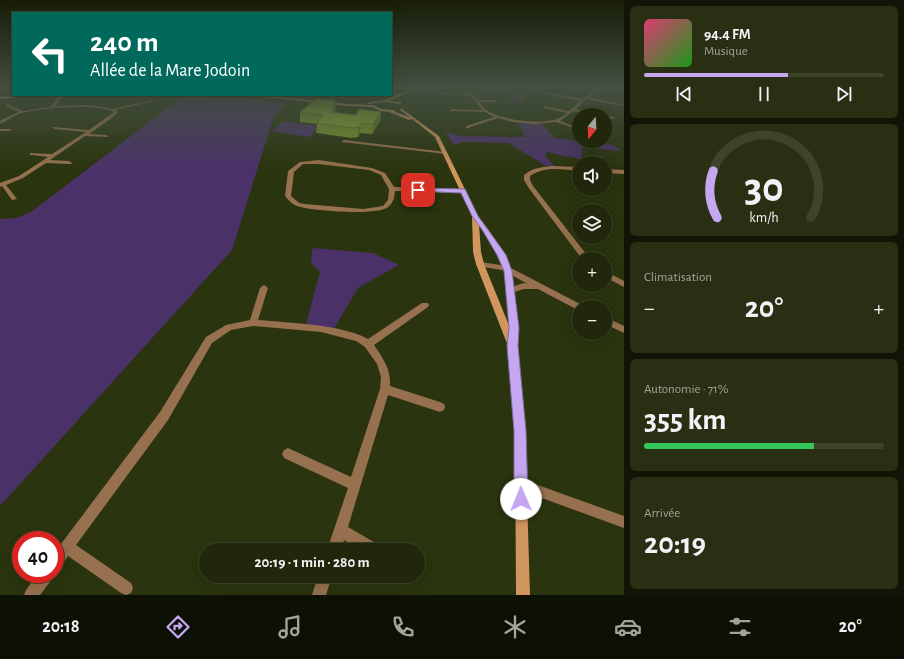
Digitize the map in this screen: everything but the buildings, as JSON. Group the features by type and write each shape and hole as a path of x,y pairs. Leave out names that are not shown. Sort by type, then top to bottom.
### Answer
{"street":[{"path":"0,123 10,116 17,114"},
{"path":"14,199 1,185 21,177 114,114"},
{"path":"397,114 424,125"},
{"path":"408,114 437,136 475,216 502,255 508,271 511,290 514,328 512,346"},
{"path":"491,114 497,117 518,121 557,121 572,126"},
{"path":"557,121 567,114"},
{"path":"468,127 497,117"},
{"path":"55,128 91,130"},
{"path":"0,130 10,130"},
{"path":"84,135 106,136"},
{"path":"344,141 446,154"},
{"path":"32,154 53,156"},
{"path":"45,161 69,163"},
{"path":"319,162 377,171 383,174 392,190 391,200 388,205 378,209 363,210 305,206 292,200 288,196 291,171 302,163 319,162"},
{"path":"572,169 540,169 527,175 527,180 581,252"},
{"path":"612,171 624,172"},
{"path":"392,190 463,191"},
{"path":"475,216 477,252 480,264 512,346 518,389 523,595"},
{"path":"480,264 504,268 538,288 572,305"},
{"path":"612,278 624,284"},
{"path":"511,290 524,286 538,288"},
{"path":"253,322 264,288"},
{"path":"368,344 425,305"},
{"path":"64,551 164,416 209,340 229,327 253,322 321,329 358,338 368,344 381,362 386,378 385,389 336,543"},
{"path":"612,324 624,330"},
{"path":"385,389 440,407"},
{"path":"288,454 355,485"},
{"path":"521,484 624,522"},
{"path":"340,530 362,543"},
{"path":"67,547 126,588"},
{"path":"31,595 40,583"},
{"path":"319,595 323,583"}],"shaded area":[{"path":"160,114 277,114 273,119 232,250 0,506 0,219 16,218 31,212"},
{"path":"283,121 319,126 310,137 272,131"},
{"path":"518,121 540,122 555,138 572,140 572,148 583,148 582,156 572,157 546,152 545,156 555,166 546,166 509,143 463,142 454,145 445,131 459,136 525,137"},
{"path":"612,145 621,151 592,148 612,148"},
{"path":"312,248 373,253 399,265 358,288 332,332 305,328 320,272 311,263"}],"route":[{"path":"418,190 463,191 475,216 502,255 508,271 514,328 512,346 518,389 521,499"}]}
